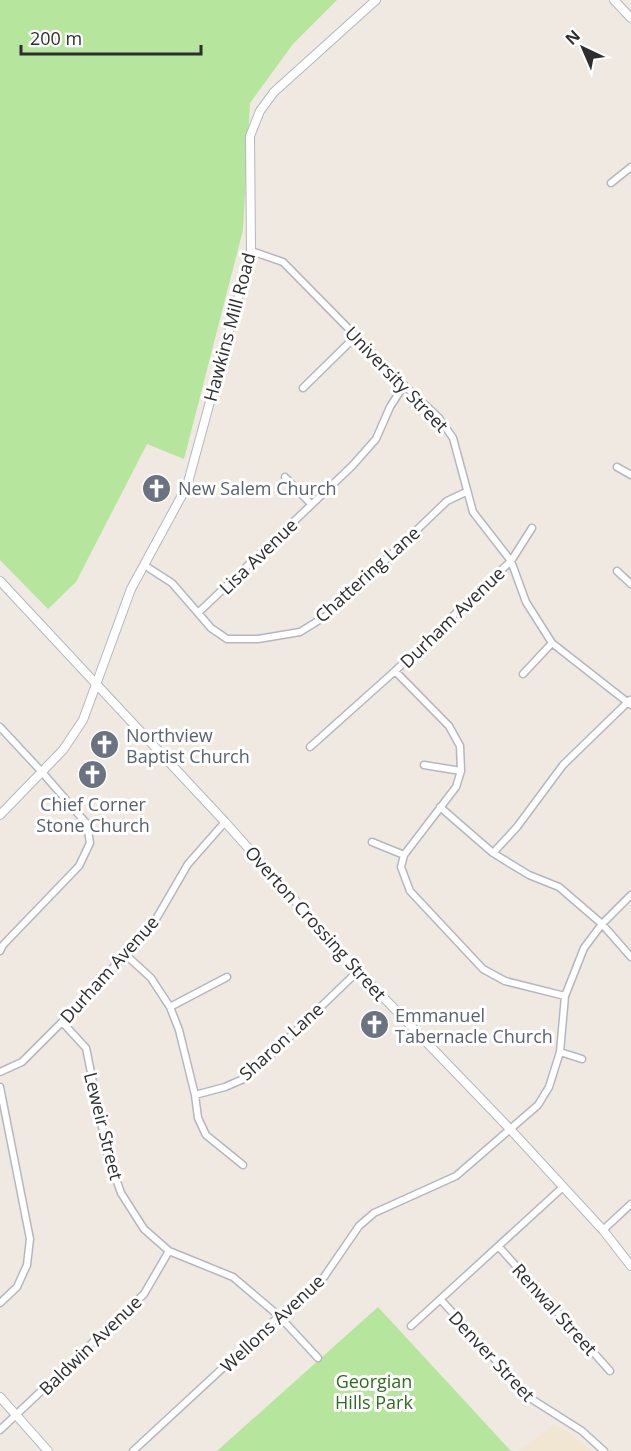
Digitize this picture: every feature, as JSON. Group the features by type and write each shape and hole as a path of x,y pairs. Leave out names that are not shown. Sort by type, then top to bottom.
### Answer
{"street":[{"name":"Hawkins Mill Road","path":"0,815 63,750 83,720 131,589 187,486 251,251 250,136 260,111 274,92 376,0"},
{"path":"615,0 631,18"},
{"path":"611,183 631,167"},
{"name":"University Street","path":"251,251 283,262 439,418 453,438 472,512 511,561 526,602 552,643 630,702"},
{"path":"303,388 356,336"},
{"name":"Lisa Avenue","path":"198,613 352,466 376,439 390,408 404,385"},
{"path":"617,467 631,475"},
{"path":"285,477 311,504"},
{"name":"Chattering Lane","path":"144,565 172,584 212,628 227,639 258,639 300,632 329,614 447,501 466,492"},
{"name":"Durham Avenue","path":"310,747 395,671 511,561 532,528"},
{"path":"616,571 631,584"},
{"name":"Overton Crossing Street","path":"0,580 225,822 358,971 510,1129 603,1230 631,1266"},
{"path":"523,674 552,643"},
{"path":"395,671 449,726 459,746 461,771 456,786 404,855 401,867 410,891 483,969 505,981 565,996"},
{"path":"493,853 517,827 563,765 630,702"},
{"path":"0,727 87,824 90,843 79,866 3,945 0,951"},
{"path":"424,765 461,771"},
{"path":"440,807 493,853 529,875 560,887 602,924 631,957"},
{"name":"Durham Avenue","path":"0,1072 22,1062 126,955 152,926 188,864 225,822"},
{"path":"372,842 404,855"},
{"name":"Wellons Avenue","path":"133,1451 324,1276 359,1226 374,1213 456,1176 538,1105 549,1087 560,1052 565,996 584,948 602,924 631,895"},
{"path":"126,955 151,978 170,1007 179,1030 195,1095 198,1118 206,1135 243,1165"},
{"name":"Sharon Lane","path":"195,1095 225,1087 248,1077 358,971"},
{"path":"170,1007 226,977"},
{"name":"Leweir Street","path":"62,1022 86,1048 108,1156 121,1193 144,1228 169,1251 232,1277 279,1316 318,1358"},
{"path":"560,1052 582,1059"},
{"path":"0,1087 30,1239 27,1265 17,1287 0,1303"},
{"path":"411,1326 563,1187"},
{"path":"603,1230 631,1204"},
{"name":"Renwal Street","path":"499,1247 610,1371"},
{"name":"Baldwin Avenue","path":"0,1430 144,1294 169,1251"},
{"name":"Denver Street","path":"441,1300 530,1398 582,1431 604,1451"},
{"path":"0,1397 48,1451"}],"shaded area":[{"path":"554,1425 566,1431 591,1451 519,1451"}],"green space":[{"path":"0,0 337,0 293,44 250,103 243,230 184,459 147,444 76,582 48,609 0,560"},
{"name":"Georgian Hills Park","path":"378,1307 511,1451 217,1451"}],"place":[{"name":"New Salem Church","path":"157,488"},
{"name":"Northview Baptist Church","path":"105,745"},
{"name":"Chief Corner Stone Church","path":"93,775"},
{"name":"Emmanuel Tabernacle Church","path":"374,1025"}]}
